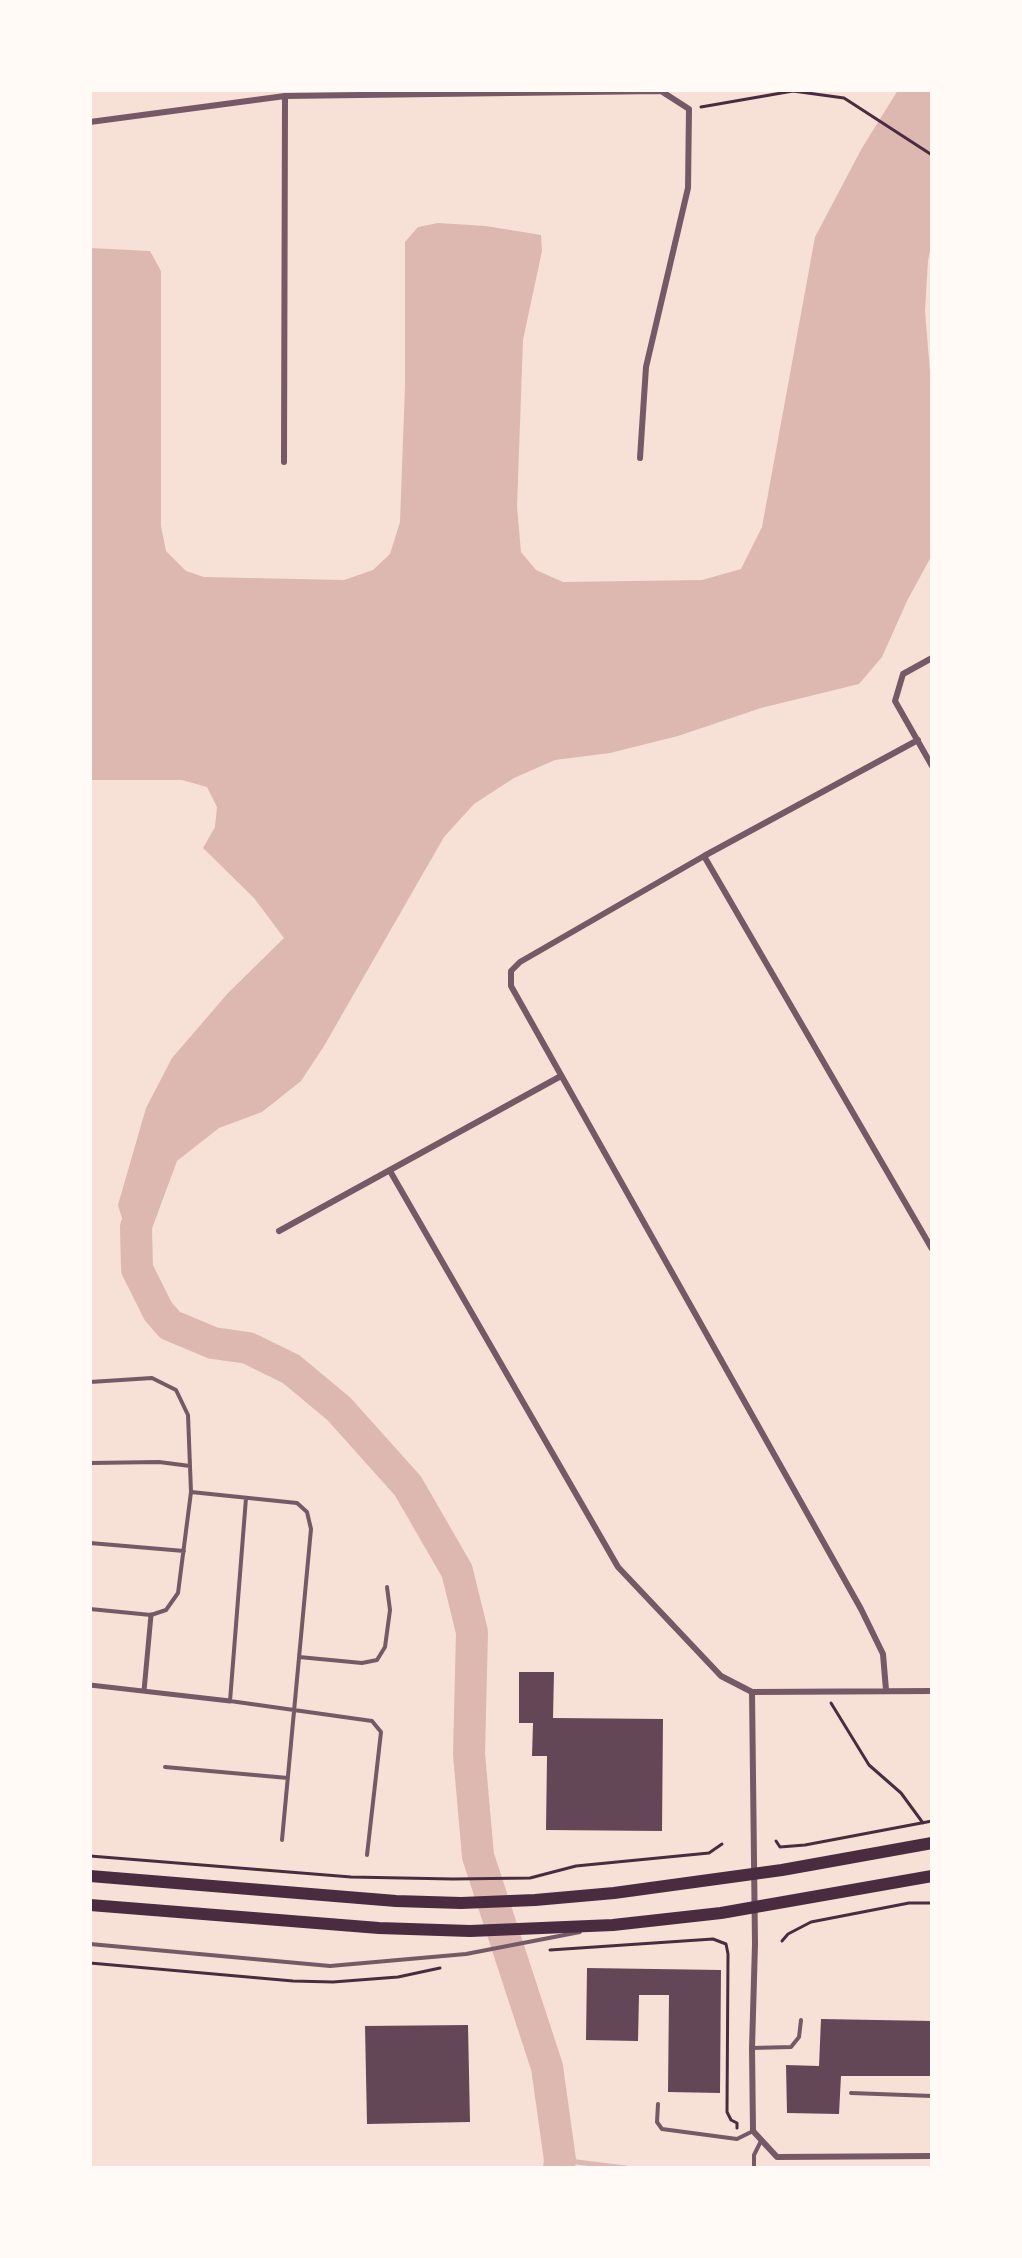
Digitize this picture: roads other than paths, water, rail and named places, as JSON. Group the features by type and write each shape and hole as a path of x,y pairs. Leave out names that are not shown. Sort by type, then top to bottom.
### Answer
{"highway":[{"path":"90,1875 396,1901 461,1903 535,1900 614,1893 754,1874 932,1842"},
{"path":"90,1905 324,1925 545,1933 755,1908 932,1876"}],"street":[{"path":"90,122 285,96 661,91 689,109 688,188 646,367 640,458"},
{"path":"284,462 285,96"},
{"path":"932,658 903,674 895,701 932,766"},
{"path":"886,1690 882,1654 861,1609 511,986 511,971 520,962 704,856 918,740"},
{"path":"704,856 932,1249"},
{"path":"279,1231 561,1076"},
{"path":"390,1171 618,1567 721,1676 752,1692 932,1691"},
{"path":"144,1691 151,1615"},
{"path":"90,1686 230,1701"},
{"path":"752,1692 755,1908 753,2131 777,2157 932,2156"}],"lane":[{"path":"90,1382 153,1378 176,1390 188,1415 191,1492 178,1593 166,1610 151,1615 90,1609"},
{"path":"90,1463 159,1462 190,1466"},
{"path":"191,1492 297,1503 307,1512 311,1529 282,1840"},
{"path":"246,1498 230,1701 372,1721 381,1732 367,1855"},
{"path":"90,1543 184,1551"},
{"path":"299,1657 362,1663 377,1659 385,1647 390,1610 387,1587"},
{"path":"165,1767 288,1778"},
{"path":"90,1944 330,1966 466,1954 545,1933"},
{"path":"752,2048 791,2047 799,2037 801,2020"},
{"path":"851,2093 932,2096"},
{"path":"658,2104 657,2122 662,2129 737,2139 753,2131"},
{"path":"754,2168 754,2155 761,2140"}],"waterway":[{"path":"136,1227 137,1269 158,1311 170,1325 213,1343 248,1348 291,1369 339,1409 408,1486 457,1571 472,1632 469,1754 478,1856 547,2067 560,2160 559,2168"},
{"path":"560,2160 626,2168"}]}
